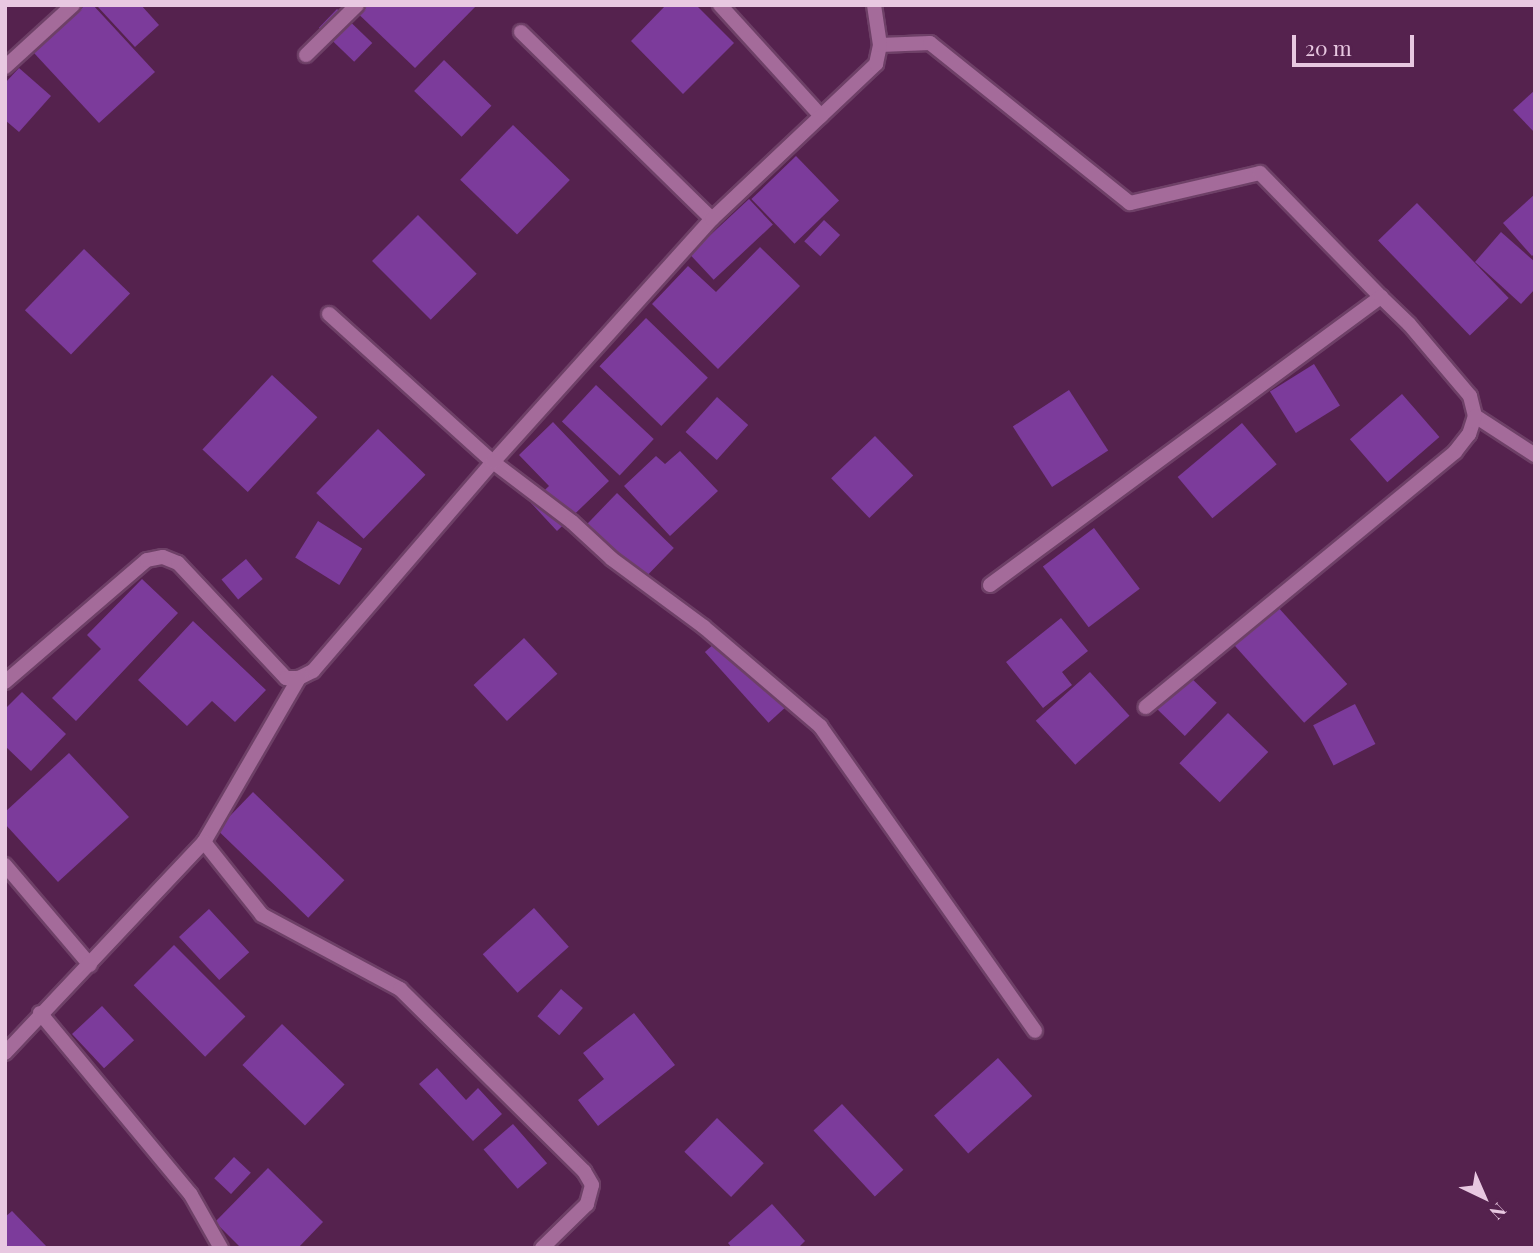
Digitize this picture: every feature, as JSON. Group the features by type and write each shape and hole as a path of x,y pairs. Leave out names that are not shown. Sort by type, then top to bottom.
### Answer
{"street":[{"path":"5,67 72,5"},
{"path":"306,55 357,5"},
{"path":"720,5 821,116"},
{"path":"5,682 147,560 163,557 178,563 286,678 299,678 313,671 493,463 712,219 876,65 880,46 874,5"},
{"path":"521,32 712,219"},
{"path":"880,46 930,43 1130,203 1260,173 1409,324 1470,396 1475,416 1469,435 1455,452 1146,707"},
{"path":"990,585 1381,297"},
{"path":"329,314 493,463 572,522 612,559 704,627 820,726 1035,1031"},
{"path":"1475,416 1535,455"},
{"path":"5,1053 204,842 299,678"},
{"path":"204,842 262,915 400,989 584,1171 592,1185 587,1204 542,1248"},
{"path":"5,865 90,965"},
{"path":"40,1013 191,1195 221,1248"}],"building":[{"path":"85,5 93,5 155,72 99,123 34,53"},
{"path":"141,5 159,25 135,47 98,7"},
{"path":"349,5 477,5 415,68"},
{"path":"666,5 696,5 734,43 683,94 631,41"},
{"path":"337,9 372,43 354,62 319,28"},
{"path":"444,60 491,106 462,137 414,91"},
{"path":"19,68 51,96 19,132 5,120 5,83"},
{"path":"1535,90 1535,133 1513,110"},
{"path":"513,125 570,180 517,235 460,180"},
{"path":"796,156 839,201 794,244 751,199"},
{"path":"1535,194 1535,253 1532,256 1503,223"},
{"path":"749,199 773,225 714,280 690,254"},
{"path":"1417,203 1509,298 1470,335 1378,241"},
{"path":"418,215 477,274 431,320 372,261"},
{"path":"824,220 840,235 820,256 804,241"},
{"path":"1501,232 1535,262 1535,289 1521,304 1475,262"},
{"path":"760,247 800,286 718,369 652,304 688,266 716,292"},
{"path":"84,249 130,293 71,355 25,310"},
{"path":"646,318 708,378 661,426 599,366"},
{"path":"1314,364 1340,406 1296,433 1270,392"},
{"path":"272,375 317,417 248,492 202,450"},
{"path":"596,385 654,439 620,475 562,422"},
{"path":"1069,390 1108,450 1052,487 1013,426"},
{"path":"1402,394 1439,437 1387,482 1350,439"},
{"path":"717,397 748,425 717,460 686,432"},
{"path":"553,422 609,481 557,531 531,503 549,486 519,455"},
{"path":"1242,423 1277,464 1212,518 1178,477"},
{"path":"378,429 425,475 364,539 316,493"},
{"path":"875,436 913,476 869,518 831,478"},
{"path":"680,451 718,491 670,536 624,486 656,456 665,464"},
{"path":"617,493 674,548 638,585 581,530"},
{"path":"318,521 362,549 339,585 295,557"},
{"path":"1094,528 1140,589 1089,627 1043,567"},
{"path":"246,559 263,579 238,599 221,580"},
{"path":"142,579 178,613 76,721 52,698 101,649 87,635"},
{"path":"1277,606 1347,684 1304,723 1234,645"},
{"path":"1061,618 1088,651 1062,672 1072,685 1043,708 1006,662"},
{"path":"193,621 266,690 235,722 212,701 187,726 138,680"},
{"path":"725,634 789,705 769,723 705,652"},
{"path":"524,638 557,674 507,721 474,685"},
{"path":"1090,672 1129,716 1075,765 1036,721"},
{"path":"1188,675 1217,703 1185,736 1156,708"},
{"path":"22,692 66,734 31,771 5,746 5,709"},
{"path":"1355,704 1375,744 1334,765 1313,725"},
{"path":"1228,713 1268,752 1220,802 1179,763"},
{"path":"69,753 129,817 58,882 5,824 5,812"},
{"path":"253,792 344,880 308,918 217,829"},
{"path":"534,908 569,947 518,993 483,954"},
{"path":"209,909 249,952 219,980 179,937"},
{"path":"174,945 245,1016 205,1057 134,985"},
{"path":"561,989 583,1008 559,1035 537,1016"},
{"path":"102,1006 134,1040 104,1068 72,1034"},
{"path":"634,1013 675,1065 598,1126 578,1100 604,1079 583,1053"},
{"path":"282,1024 345,1084 305,1125 242,1065"},
{"path":"998,1058 1032,1096 968,1153 934,1116"},
{"path":"437,1068 466,1100 478,1088 502,1114 473,1141 419,1084"},
{"path":"842,1104 903,1170 875,1196 813,1131"},
{"path":"717,1118 764,1163 731,1197 684,1152"},
{"path":"513,1124 547,1163 518,1189 484,1150"},
{"path":"234,1157 251,1173 231,1194 214,1178"},
{"path":"268,1168 323,1222 298,1248 241,1248 215,1222"},
{"path":"772,1204 805,1241 798,1248 732,1248 728,1243"},
{"path":"12,1211 48,1248 5,1248 5,1217"}]}
